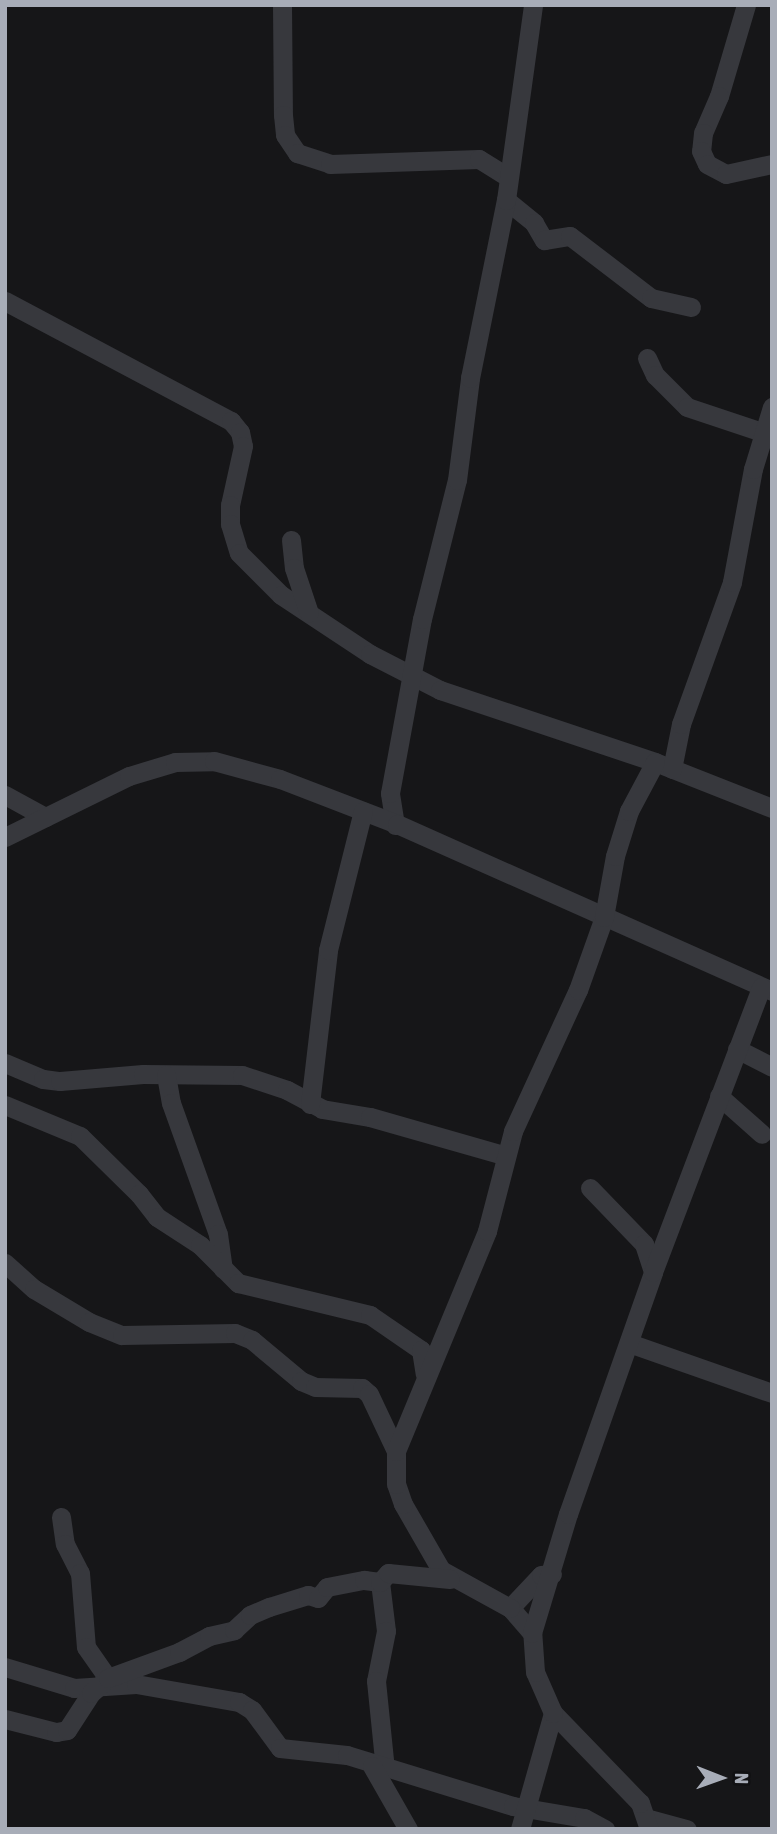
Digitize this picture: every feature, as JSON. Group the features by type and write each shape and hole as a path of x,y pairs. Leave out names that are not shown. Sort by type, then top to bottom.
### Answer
{"street":[{"path":"282,5 285,135 298,153 330,164 479,159 508,177"},
{"path":"396,825 390,793 422,619 457,480 470,378 506,200 533,5"},
{"path":"746,5 719,96 703,132 701,151 707,164 726,174 772,164"},
{"path":"506,200 534,223 544,240 570,236 651,298 691,307"},
{"path":"5,301 231,421 240,432 243,446 230,505 233,538 252,566 309,613 413,679 663,765 772,808"},
{"path":"647,358 655,375 687,407 762,432"},
{"path":"450,1579 432,1557 403,1504 396,1484 396,1451 425,1375 487,1231 503,1155 579,990 604,917 618,844 638,790 663,765 681,724 732,582 762,432 772,407"},
{"path":"291,540 294,568 309,613"},
{"path":"5,837 103,785 196,758 280,779 363,811 766,989 737,1049 653,1272 568,1514 532,1633 535,1672 553,1713 621,1781 649,1824 687,1829"},
{"path":"5,795 45,817"},
{"path":"310,1104 328,950 363,811"},
{"path":"737,1049 772,1067"},
{"path":"5,1063 43,1079 60,1081 166,1075 256,1077 310,1104 503,1155"},
{"path":"166,1075 171,1103 218,1234 223,1269"},
{"path":"719,1096 762,1134"},
{"path":"5,1105 80,1136 139,1194 157,1217 200,1245 245,1287 370,1315 421,1350 425,1375"},
{"path":"590,1188 644,1244 653,1272"},
{"path":"5,1263 34,1289 89,1322 122,1335 235,1333 252,1340 309,1384 362,1388 369,1394 396,1451"},
{"path":"629,1343 772,1393"},
{"path":"61,1517 65,1544 80,1573 86,1647 104,1682"},
{"path":"408,1829 379,1767 376,1681 386,1631 380,1583 388,1573 404,1571 450,1579 510,1608 532,1633"},
{"path":"510,1608 541,1576 552,1574"},
{"path":"5,1718 49,1731 67,1730 104,1682 180,1652 209,1636 234,1630 250,1615 269,1607 307,1595 318,1598 327,1587 364,1580 380,1583"},
{"path":"5,1667 65,1686 104,1682 136,1684 239,1702 252,1710 280,1748 334,1752 529,1809 584,1818 605,1829"},
{"path":"520,1829 529,1809 553,1713"}]}
